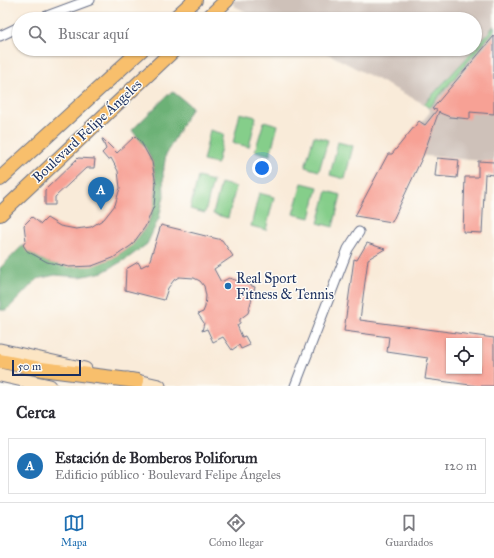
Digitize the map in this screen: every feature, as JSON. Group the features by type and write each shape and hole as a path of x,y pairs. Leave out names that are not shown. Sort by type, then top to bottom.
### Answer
{"main road":[{"path":"214,12 225,1"},
{"path":"181,12 191,2"},
{"name":"Boulevard Felipe Ángeles","path":"0,179 134,56"},
{"name":"Boulevard Felipe Ángeles","path":"0,214 168,56"},
{"path":"0,350 159,386"},
{"path":"0,361 41,369 137,381"},
{"path":"0,372 24,380"},
{"path":"0,376 50,386"}],"street":[{"path":"58,12 90,0"},
{"path":"0,36 12,31"},
{"path":"295,386 348,249 360,232"}],"shaded area":[{"path":"494,0 494,26 482,40 482,12 246,12 234,6 232,1"},
{"path":"494,31 494,162 393,153 421,123 430,112 429,108 473,56 482,56 482,45"},
{"path":"332,56 468,56 424,104"}],"green space":[{"path":"494,26 494,31 482,45 482,41"},
{"path":"469,56 473,56 429,108 424,104"},
{"path":"172,91 192,107 166,154 163,173 164,196 159,218 147,244 128,258 103,272 80,277 55,275 37,279 7,310 0,310 0,268 23,245 29,252 42,260 56,264 75,266 93,264 111,258 126,249 139,237 148,221 154,204 156,184 153,167 149,156 144,145 132,130"},
{"path":"240,113 256,117 249,147 233,143"},
{"path":"264,121 278,125 270,155 255,151"},
{"path":"210,130 224,134 217,164 203,161"},
{"path":"314,136 328,140 319,171 305,167"},
{"path":"338,142 353,146 345,179 330,175"},
{"path":"198,177 213,181 205,213 190,209"},
{"path":"221,183 236,187 228,218 213,214"},
{"path":"302,183 318,187 310,218 293,214"},
{"path":"327,191 341,195 333,227 318,223"},
{"path":"259,193 274,197 266,230 251,226"}],"building":[{"path":"494,36 494,114 470,112 470,119 450,117 440,113 439,111 423,156 392,222 355,216 388,154 392,154 419,121 425,125 437,110 432,109 477,56 482,56 482,50"},
{"path":"135,136 141,142 152,162 156,184 154,206 145,227 132,245 113,258 92,266 69,267 47,262 27,251 23,245 26,241 24,225 32,217 41,224 47,218 60,226 76,229 91,227 104,219 115,205 120,188 118,171 111,158 108,160 102,153 106,149 102,139 117,153"},
{"path":"78,158 95,159 94,168 86,168 55,197 55,205 45,205 45,190"},
{"path":"437,158 459,160 457,178 435,176"},
{"path":"478,161 494,162 494,175 485,174 482,233 463,232 465,177 478,177"},
{"name":"Real Sport Fitness & Tennis","path":"161,225 222,240 233,256 214,269 221,282 229,278 255,287 248,313 240,319 240,323 237,325 242,337 245,336 250,345 241,349 239,345 232,350 223,337 213,342 207,329 202,331 204,323 198,314 203,312 206,296 204,286 200,281 194,278 179,277 174,280 168,288 164,300 125,290 126,269 138,262 141,267 149,263"},
{"path":"367,243 385,249 368,259 360,320 494,338 494,386 478,386 425,379 428,358 387,352 389,337 344,331 354,259 357,260"}],"place":[{"name":"Estación de Bomberos Poliforum","path":"101,210"},
{"name":"Real Sport Fitness & Tennis","path":"228,286"}]}
